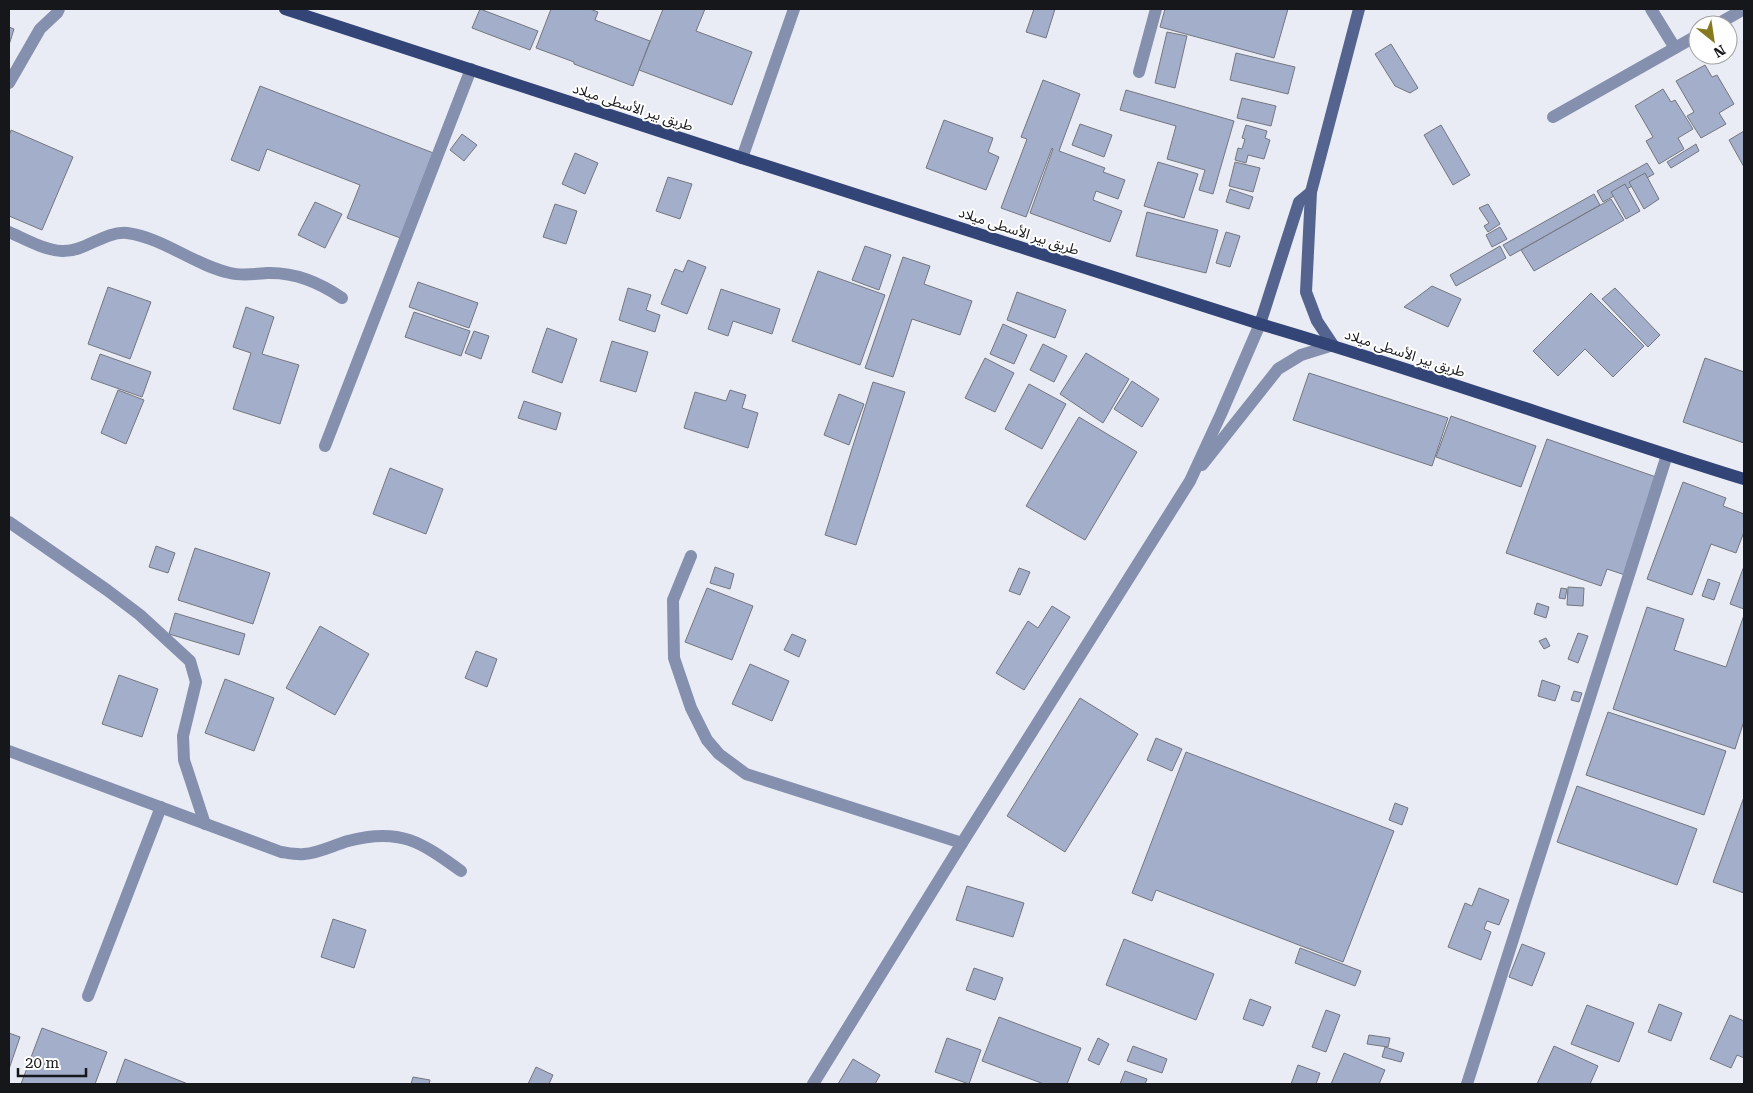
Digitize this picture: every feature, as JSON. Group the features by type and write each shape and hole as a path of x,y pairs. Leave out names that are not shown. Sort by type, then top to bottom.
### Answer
{"main road":[{"name":"طريق بير الأسطى ميلاد","path":"285,9 1260,324 1334,345 1744,479"},
{"path":"1334,345 1317,321 1306,292 1311,192 1359,9"},
{"path":"1260,324 1299,202 1311,192"}],"street":[{"path":"9,83 40,29 59,9"},
{"path":"742,158 794,9"},
{"path":"1139,72 1156,9"},
{"path":"1651,9 1675,48"},
{"path":"1552,117 1688,41"},
{"path":"325,446 471,69"},
{"path":"9,232 51,249 64,252 78,249 117,233 134,235 156,242 230,274 285,274 302,277 329,289 342,298"},
{"path":"1190,480 1260,324"},
{"path":"813,1084 1190,480 1278,369 1300,355 1334,345"},
{"path":"1468,1084 1667,455"},
{"path":"9,522 140,615 190,661 196,682 183,736 184,760 205,824"},
{"path":"691,556 673,600 674,658 691,708 707,740 719,754 746,774 962,843"},
{"path":"9,751 281,852 303,854 350,841 378,836 394,836 413,840 431,849 461,871"},
{"path":"88,996 161,807"}],"building":[{"path":"480,9 538,31 530,50 472,28"},
{"path":"551,9 590,9 598,12 595,20 650,41 633,86 536,48"},
{"path":"663,9 705,9 696,31 752,52 732,105 639,70"},
{"path":"1034,9 1055,9 1046,38 1026,32"},
{"path":"1165,9 1288,9 1274,58 1160,27"},
{"path":"9,27 14,29 9,45"},
{"path":"1167,32 1187,36 1175,88 1155,83"},
{"path":"1391,44 1418,88 1410,93 1395,86 1375,54"},
{"path":"1236,53 1295,67 1288,94 1230,80"},
{"path":"1705,65 1712,77 1717,75 1734,104 1719,113 1726,124 1701,138 1687,116 1694,112 1676,81"},
{"path":"1043,80 1080,94 1059,151 1105,168 1103,172 1125,180 1118,199 1096,191 1093,200 1122,211 1110,242 1030,213 1052,148 1026,217 1001,208 1027,139 1021,137"},
{"path":"260,86 436,154 403,239 347,218 360,185 267,149 259,171 231,160"},
{"path":"1663,89 1671,102 1675,100 1693,129 1678,138 1684,149 1659,164 1646,141 1653,137 1635,106"},
{"path":"1126,90 1234,121 1213,194 1199,190 1205,170 1167,159 1176,126 1120,110"},
{"path":"1242,98 1276,106 1271,126 1237,118"},
{"path":"944,120 993,138 988,152 999,157 986,190 926,168"},
{"path":"1080,124 1112,135 1104,157 1072,145"},
{"path":"1246,125 1267,131 1265,138 1270,140 1264,159 1248,155 1246,163 1235,160 1238,148 1242,149 1245,139 1242,138"},
{"path":"1441,125 1470,175 1453,185 1424,135"},
{"path":"11,130 73,157 42,230 9,216 9,136"},
{"path":"1744,131 1744,167 1729,140"},
{"path":"462,134 477,145 464,161 450,150"},
{"path":"1696,144 1699,151 1671,168 1667,162"},
{"path":"575,153 598,163 585,194 562,184"},
{"path":"1158,162 1198,174 1184,218 1144,206"},
{"path":"1235,162 1260,168 1253,192 1229,186"},
{"path":"1647,163 1654,174 1603,202 1597,191"},
{"path":"1645,173 1659,199 1644,209 1629,182"},
{"path":"668,177 692,184 680,219 656,211"},
{"path":"1625,184 1640,211 1626,219 1611,192"},
{"path":"1230,189 1253,197 1249,209 1226,202"},
{"path":"1594,194 1600,205 1510,256 1503,245"},
{"path":"1611,199 1624,220 1534,271 1521,250"},
{"path":"315,202 342,214 325,248 298,235"},
{"path":"555,204 577,211 566,244 543,237"},
{"path":"1488,204 1500,224 1488,232 1484,226 1489,223 1479,208"},
{"path":"1147,212 1218,230 1206,273 1136,256"},
{"path":"1500,227 1507,239 1492,247 1486,235"},
{"path":"1226,232 1240,236 1230,267 1216,263"},
{"path":"865,246 891,255 879,290 852,280"},
{"path":"1500,246 1506,258 1456,286 1450,275"},
{"path":"903,257 930,266 924,284 972,301 960,335 912,319 893,377 865,368"},
{"path":"688,260 706,267 687,314 661,304 675,269 683,272"},
{"path":"818,271 885,295 860,365 792,341"},
{"path":"418,282 478,303 469,328 409,307"},
{"path":"1432,286 1461,299 1448,327 1404,307"},
{"path":"108,287 151,302 130,359 88,344"},
{"path":"628,288 651,295 646,310 660,315 655,332 619,320"},
{"path":"1615,288 1660,335 1648,347 1602,299"},
{"path":"721,289 780,309 772,334 733,321 728,336 708,329"},
{"path":"1017,292 1066,310 1055,338 1007,320"},
{"path":"1591,293 1644,346 1613,377 1585,349 1558,376 1533,351"},
{"path":"246,307 274,317 262,354 299,365 280,424 233,409 251,353 233,347"},
{"path":"414,312 470,331 461,356 405,337"},
{"path":"1003,324 1027,335 1014,364 990,354"},
{"path":"547,328 577,339 562,383 532,372"},
{"path":"474,331 489,336 481,359 465,353"},
{"path":"612,341 648,352 636,392 600,381"},
{"path":"1043,344 1067,356 1054,382 1030,370"},
{"path":"1086,353 1129,379 1103,423 1060,394"},
{"path":"100,354 151,372 142,397 91,379"},
{"path":"985,358 1014,373 995,412 965,398"},
{"path":"1705,358 1744,372 1744,443 1683,422"},
{"path":"1309,373 1448,418 1432,466 1293,420"},
{"path":"1132,381 1159,399 1142,427 1114,409"},
{"path":"873,382 905,392 856,545 825,535"},
{"path":"1029,384 1066,404 1042,449 1005,429"},
{"path":"118,390 144,400 126,444 101,433"},
{"path":"730,390 746,395 742,408 758,413 748,448 684,428 695,392 726,401"},
{"path":"839,394 864,404 849,445 824,435"},
{"path":"524,401 561,413 556,430 518,418"},
{"path":"1451,416 1536,446 1521,487 1436,457"},
{"path":"1079,417 1137,452 1085,540 1026,506"},
{"path":"1547,439 1659,478 1625,575 1607,569 1601,586 1506,553"},
{"path":"390,468 443,489 426,534 373,514"},
{"path":"1683,482 1726,498 1723,506 1744,514 1744,532 1736,553 1711,544 1692,595 1647,579"},
{"path":"156,546 175,553 168,573 149,567"},
{"path":"195,548 270,573 253,624 178,600"},
{"path":"1744,566 1744,609 1730,604"},
{"path":"715,567 734,574 730,589 710,583"},
{"path":"1019,568 1030,572 1020,595 1009,591"},
{"path":"1708,579 1720,583 1714,600 1702,596"},
{"path":"1568,587 1584,588 1583,606 1567,605"},
{"path":"707,588 753,606 732,660 685,642"},
{"path":"1561,588 1567,589 1565,599 1559,598"},
{"path":"1537,603 1549,607 1546,618 1534,614"},
{"path":"1052,606 1070,617 1024,690 996,673 1028,621 1038,628"},
{"path":"1647,607 1684,619 1674,650 1726,667 1744,615 1744,721 1735,749 1613,709"},
{"path":"175,613 245,634 239,655 169,634"},
{"path":"320,626 369,654 335,715 286,688"},
{"path":"1578,633 1588,636 1578,663 1568,659"},
{"path":"792,634 806,640 799,657 784,650"},
{"path":"1546,638 1550,646 1544,649 1539,641"},
{"path":"476,651 497,659 487,687 465,678"},
{"path":"750,664 789,681 772,721 732,704"},
{"path":"119,675 158,689 142,737 102,724"},
{"path":"225,679 274,698 254,751 205,733"},
{"path":"1542,680 1560,686 1555,701 1538,696"},
{"path":"1574,691 1582,693 1579,702 1571,700"},
{"path":"1080,698 1138,734 1065,852 1007,816"},
{"path":"1608,712 1726,751 1704,815 1586,775"},
{"path":"1156,738 1182,749 1172,771 1147,760"},
{"path":"1186,752 1394,831 1343,962 1156,890 1152,901 1132,893"},
{"path":"1577,786 1697,829 1677,885 1557,842"},
{"path":"1744,797 1744,893 1713,882"},
{"path":"1395,803 1408,808 1402,825 1389,820"},
{"path":"967,886 1024,903 1013,937 956,920"},
{"path":"1479,888 1509,900 1499,925 1487,921 1484,929 1491,932 1481,960 1448,947 1465,903 1472,906"},
{"path":"333,919 366,930 354,968 321,957"},
{"path":"1124,939 1214,974 1196,1020 1106,985"},
{"path":"1522,944 1545,953 1532,986 1509,977"},
{"path":"1300,948 1361,971 1355,986 1295,963"},
{"path":"974,968 1003,978 995,1000 966,990"},
{"path":"1250,999 1271,1007 1263,1026 1243,1019"},
{"path":"1659,1004 1682,1013 1671,1041 1648,1032"},
{"path":"1587,1005 1634,1023 1619,1062 1571,1044"},
{"path":"1326,1010 1340,1015 1326,1052 1312,1047"},
{"path":"1730,1015 1744,1021 1744,1058 1737,1055 1731,1068 1710,1059"},
{"path":"999,1017 1081,1048 1067,1084 1044,1084 982,1061"},
{"path":"42,1028 107,1052 95,1084 21,1084"},
{"path":"9,1033 20,1037 9,1069"},
{"path":"1369,1035 1390,1038 1388,1047 1367,1044"},
{"path":"947,1038 981,1050 969,1084 935,1072"},
{"path":"1098,1038 1109,1044 1099,1065 1088,1060"},
{"path":"1133,1046 1167,1059 1162,1073 1127,1061"},
{"path":"1554,1046 1598,1066 1590,1084 1537,1084"},
{"path":"1385,1047 1404,1053 1401,1062 1382,1057"},
{"path":"1344,1053 1385,1070 1379,1084 1331,1084"},
{"path":"125,1059 188,1084 116,1084"},
{"path":"853,1059 880,1075 875,1084 838,1084"},
{"path":"1298,1065 1320,1073 1316,1084 1291,1084"},
{"path":"536,1067 553,1075 549,1084 528,1084"},
{"path":"1125,1071 1147,1079 1145,1084 1120,1084"},
{"path":"413,1077 430,1080 429,1084 411,1084"}]}
